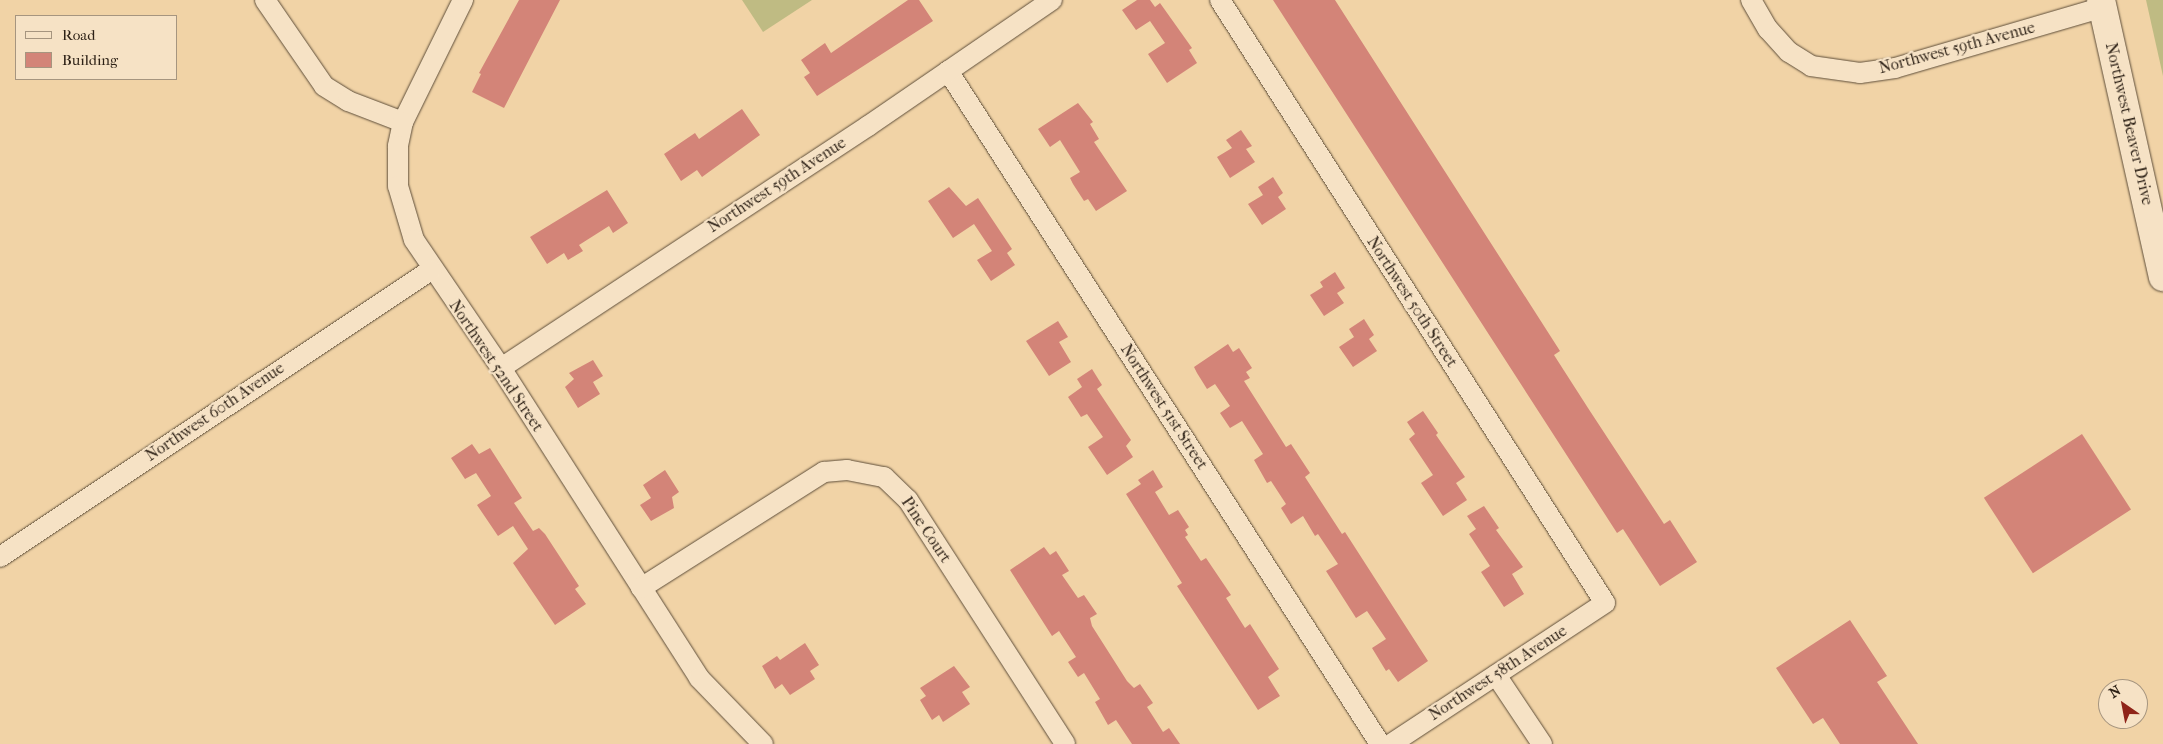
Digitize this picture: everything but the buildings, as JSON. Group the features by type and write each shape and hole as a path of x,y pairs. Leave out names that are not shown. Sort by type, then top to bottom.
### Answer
{"main road":[{"name":"Northwest Beaver Drive","path":"2102,4 2163,277"}],"street":[{"path":"265,0 324,86 348,101 403,122"},
{"name":"Northwest 52nd Street","path":"463,0 403,122 398,160 404,213 414,240 431,270 500,368 699,678 763,744"},
{"name":"Northwest 59th Avenue","path":"500,368 1052,0"},
{"name":"Northwest 50th Street","path":"1220,0 1605,603"},
{"name":"Northwest 59th Avenue","path":"1751,0 1768,29 1789,52 1811,66 1860,73 1895,68 2102,4"},
{"name":"Northwest 51st Street","path":"948,71 1380,744"},
{"name":"Northwest 60th Avenue","path":"0,557 431,270"},
{"name":"Pine Court","path":"641,588 824,472 847,470 884,477 908,500 1065,744"},
{"name":"Northwest 58th Avenue","path":"1391,744 1605,603"},
{"path":"1496,675 1542,744"}],"shaded area":[{"path":"742,0 812,0 763,32"},
{"path":"2146,0 2163,0 2163,76"}]}
